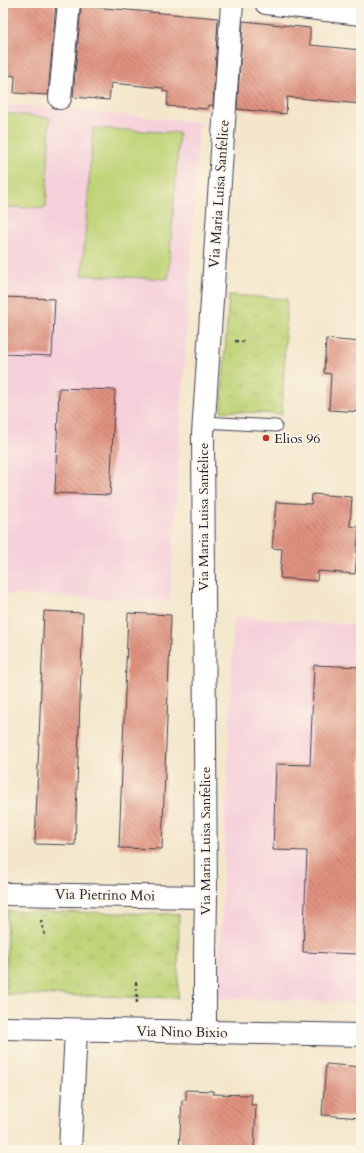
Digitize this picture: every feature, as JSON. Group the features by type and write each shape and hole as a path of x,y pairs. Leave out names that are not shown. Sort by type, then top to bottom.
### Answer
{"street":[{"path":"60,98 69,3"},
{"name":"Via Maria Luisa Sanfelice","path":"205,1032 204,954 206,897 204,422 232,3"},
{"path":"266,3 361,14"},
{"name":"Via Pietrino Moi","path":"3,894 206,897"},
{"name":"Via Nino Bixio","path":"3,1028 361,1034"},
{"path":"70,1150 76,1030"}],"lane":[{"path":"204,422 276,426"}],"shaded area":[{"path":"3,104 199,122 170,601 3,594"},
{"path":"234,617 361,625 361,1003 218,998"}],"green space":[{"path":"3,113 50,118 46,208 3,207"},
{"path":"93,128 179,133 168,279 82,275"},
{"path":"229,295 287,299 282,414 221,411"},
{"path":"7,911 179,914 178,998 6,994"}],"building":[{"path":"3,3 56,4 48,95 14,93 15,76 3,74"},
{"path":"81,6 218,18 213,106 208,105 207,109 167,106 168,92 163,91 163,88 111,83 109,100 73,97"},
{"path":"243,21 310,28 310,45 361,50 361,104 287,97 286,114 237,109"},
{"path":"3,297 55,299 52,356 3,354"},
{"path":"326,339 361,342 361,412 329,410 331,374 324,373"},
{"path":"59,388 115,390 110,495 55,493"},
{"path":"312,494 352,497 350,526 359,527 355,574 318,571 317,581 280,578 282,549 272,548 276,502 311,504"},
{"path":"44,611 83,613 75,845 35,844"},
{"path":"128,613 171,615 162,849 119,848"},
{"path":"314,665 361,667 361,954 303,952 307,851 273,850 276,764 310,765"},
{"path":"326,1064 361,1067 361,1118 322,1115"},
{"path":"186,1090 213,1091 213,1094 252,1095 251,1105 256,1105 254,1150 179,1150 182,1100 186,1100"}],"place":[{"name":"Elios 96","path":"266,438"}]}
